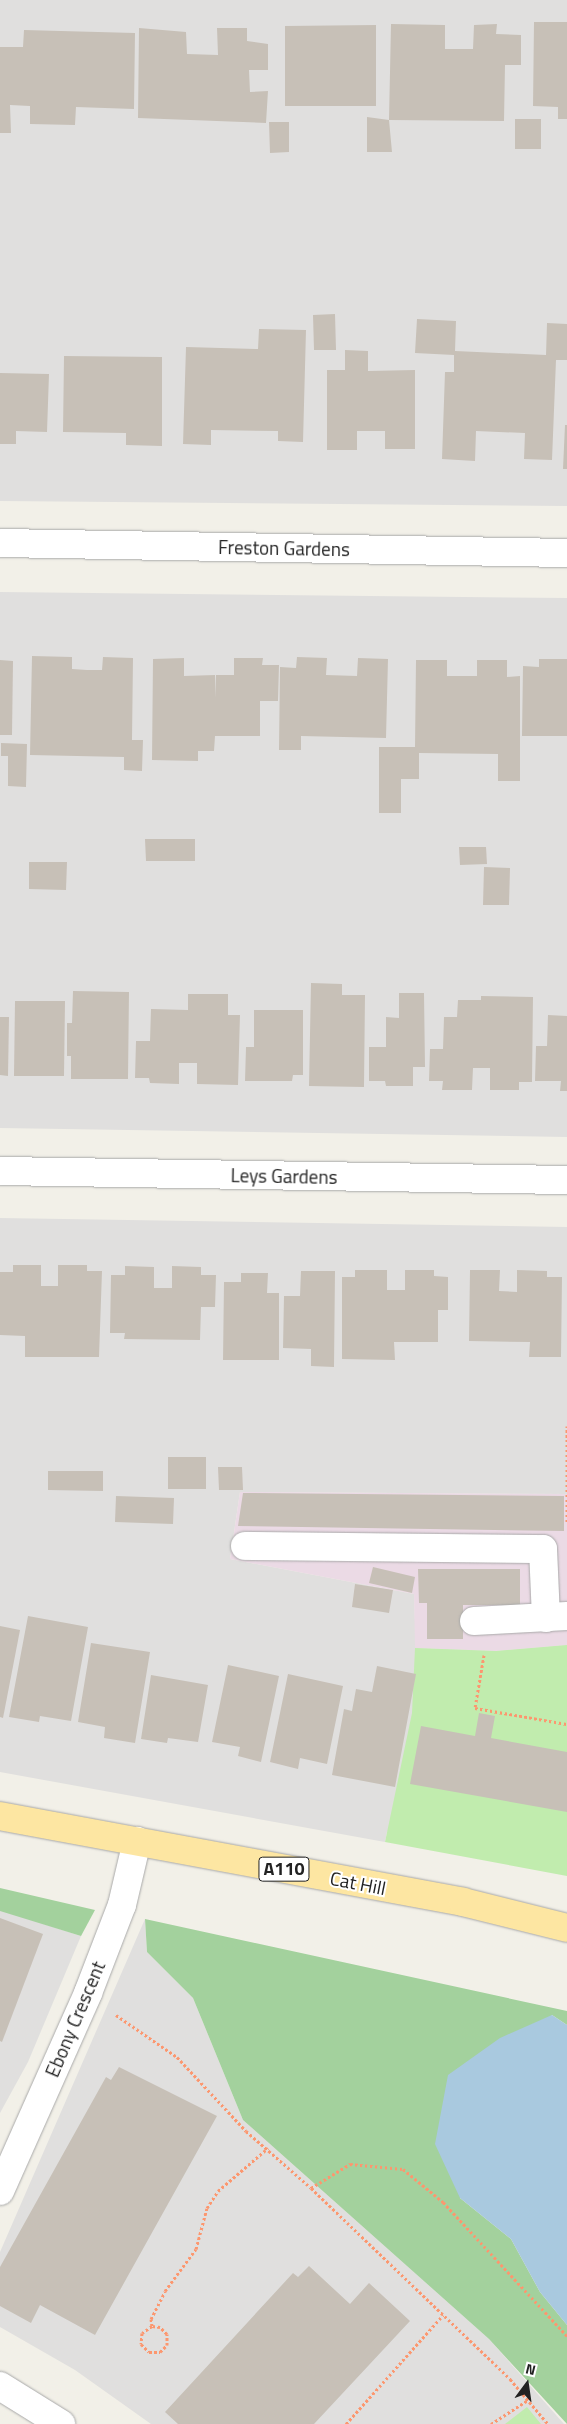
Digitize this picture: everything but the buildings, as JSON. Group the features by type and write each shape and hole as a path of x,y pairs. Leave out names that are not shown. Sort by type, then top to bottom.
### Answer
{"main road":[{"name":"Cat Hill","path":"0,1816 463,1902 567,1928"}],"street":[{"name":"Freston Gardens","path":"0,543 567,554"},
{"name":"Leys Gardens","path":"0,1171 567,1180"},
{"path":"245,1546 542,1549 557,1617 482,1620"},
{"name":"Ebony Crescent","path":"0,2191 88,1993 122,1905 137,1841"},
{"path":"0,2386 61,2424"}],"path":[{"path":"482,1620 475,1708 567,1724"},
{"path":"88,1993 137,2032 177,2057 246,2131 268,2148 311,2188 443,2316 528,2400 548,2424"},
{"path":"152,2326 151,2319 165,2291 196,2249 207,2208 218,2191 268,2148"},
{"path":"311,2188 350,2164 403,2168 443,2202 567,2336"},
{"path":"346,2424 443,2316"},
{"path":"152,2326 160,2327 167,2334 167,2344 160,2352 149,2352 141,2344 142,2333 152,2326"},
{"path":"491,2424 528,2400"}],"shaded area":[{"path":"0,0 567,0 567,506 0,501"},
{"path":"0,592 567,598 567,1137 0,1128"},
{"path":"0,1218 567,1227 567,1494 240,1492 230,1559 414,1594 416,1648 496,1651 567,1645 387,1832 385,1842 0,1772"},
{"path":"240,1492 567,1494 567,1645 496,1651 415,1648 414,1594 230,1559"},
{"path":"0,1910 81,1936 28,2062 0,2113"},
{"path":"145,1919 147,1952 193,1998 243,2120 489,2339 564,2424 151,2424 75,2370 0,2327 0,2252"}],"green space":[{"path":"567,1645 567,1876 385,1842 412,1713 415,1648 496,1651"},
{"path":"0,1888 95,1910 81,1936 0,1911"},
{"path":"145,1919 567,2011 567,2025 552,2015 460,2198 511,2239 540,2292 567,2325 567,2424 489,2339 243,2120 193,1998 147,1952"},
{"path":"527,2407 541,2424 505,2424"}],"water":[{"path":"552,2015 567,2025 567,2325 540,2292 511,2239 460,2198 435,2144 448,2075 500,2038"}]}
